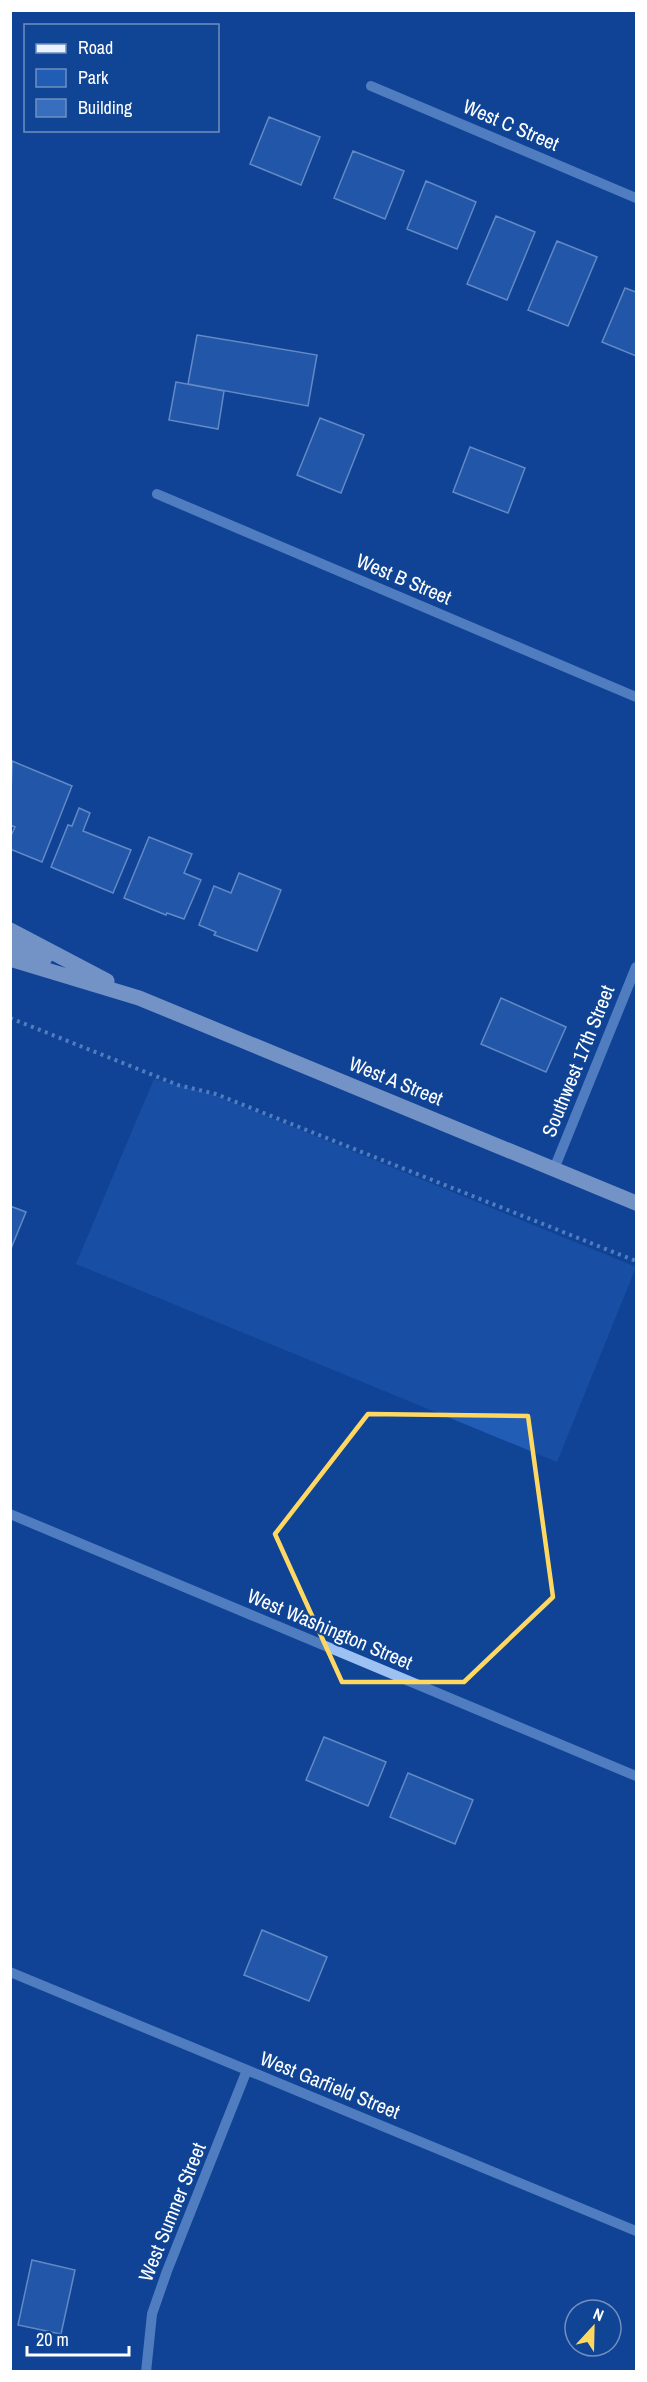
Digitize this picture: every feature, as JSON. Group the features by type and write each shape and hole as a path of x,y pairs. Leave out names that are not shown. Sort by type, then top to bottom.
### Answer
{"main road":[{"name":"West A Street","path":"10,930 139,998"},
{"path":"10,944 139,998"},
{"name":"West A Street","path":"10,958 139,998 636,1203"}],"street":[{"name":"West C Street","path":"371,86 636,198"},
{"name":"West B Street","path":"157,494 636,697"},
{"name":"Southwest 17th Street","path":"554,1169 636,967"},
{"name":"West Washington Street","path":"10,1514 636,1776"},
{"name":"West Garfield Street","path":"10,1972 636,2230"},
{"name":"West Sumner Street","path":"146,2372 152,2314 247,2070"}],"path":[{"path":"10,1018 178,1085 216,1094 636,1261"}],"highlighted area":[{"path":"368,1414 528,1416 553,1597 464,1682 342,1682 275,1534"}],"green space":[{"path":"154,1079 215,1095 636,1267 557,1462 76,1264"}],"building":[{"path":"269,117 320,137 301,185 250,164"},
{"path":"353,151 404,171 385,219 334,198"},
{"path":"426,181 476,202 457,249 407,229"},
{"path":"496,216 535,232 507,300 467,284"},
{"path":"557,241 597,257 568,326 528,310"},
{"path":"625,288 636,292 636,356 602,342"},
{"path":"197,335 317,355 308,406 188,384"},
{"path":"176,382 224,391 218,429 169,420"},
{"path":"320,418 364,435 341,493 297,475"},
{"path":"470,447 525,468 508,513 453,492"},
{"path":"12,761 72,786 42,862 10,849 10,838 15,827 10,825"},
{"path":"79,808 90,813 83,831 131,850 113,893 51,867 68,825 72,826"},
{"path":"149,837 192,854 184,873 201,880 184,919 167,913 166,915 124,898"},
{"path":"239,873 281,890 257,951 214,935 216,932 199,925 214,886 231,893"},
{"path":"501,998 566,1027 546,1072 481,1044"},
{"path":"10,1206 26,1212 10,1251"},
{"path":"324,1737 386,1762 368,1806 306,1780"},
{"path":"408,1773 473,1800 455,1844 390,1817"},
{"path":"262,1930 327,1957 309,2001 244,1975"},
{"path":"32,2260 75,2270 61,2334 18,2325"}]}
